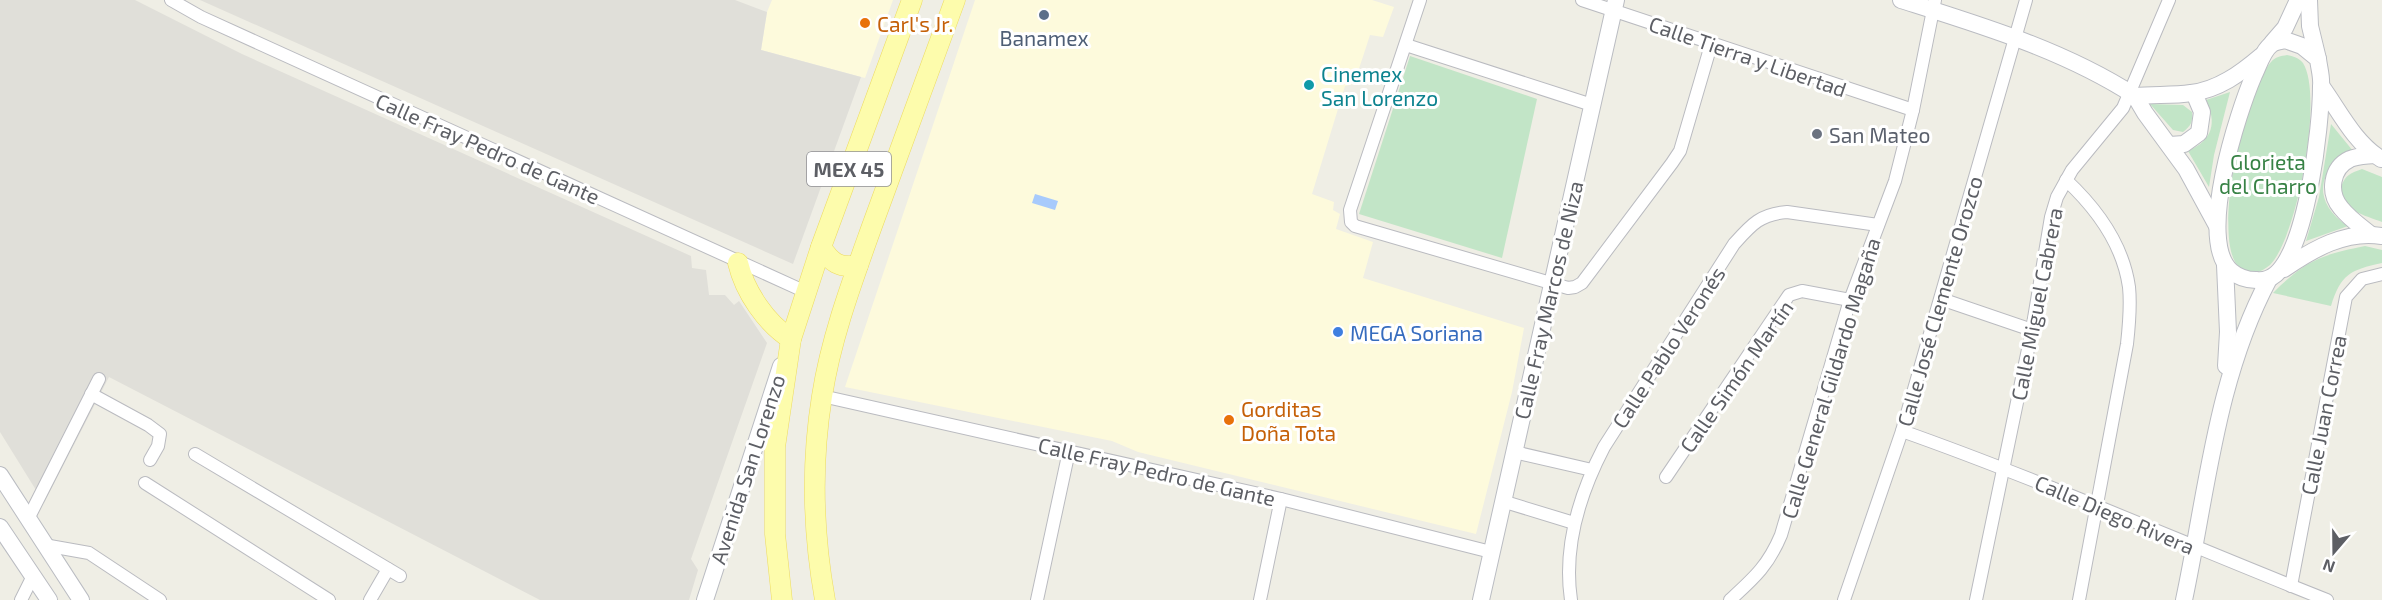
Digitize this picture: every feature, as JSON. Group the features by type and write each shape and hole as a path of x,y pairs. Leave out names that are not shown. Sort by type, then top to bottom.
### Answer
{"main road":[{"name":"MEX 45","path":"782,600 775,534 775,447 791,339 821,247 912,0"},
{"name":"MEX 45","path":"825,600 819,570 814,468 822,396 841,318 858,265 955,0"},
{"path":"821,247 837,265 849,267 858,265"},
{"path":"738,263 743,282 752,296 773,326 791,339"}],"street":[{"name":"Calle Fray Pedro de Gante","path":"171,0 222,27 806,292"},
{"path":"1420,0 1349,217 1355,226 1568,288 1582,283 1672,164 1684,139 1711,45"},
{"name":"Calle Tierra y Libertad","path":"1582,0 1615,5 1711,45 1913,110"},
{"path":"1901,0 1934,5 2066,60 2132,94 2194,93 2220,85 2240,74 2268,49 2285,40 2294,42 2318,59"},
{"name":"Calle José Clemente Orozco","path":"1844,600 1902,431 2026,0"},
{"name":"Calle Miguel Cabrera","path":"1976,600 2032,330 2051,217 2066,180 2119,114 2132,94 2169,0"},
{"path":"2184,600 2224,394 2228,332 2225,266 2218,228 2220,194 2229,147 2244,97 2268,49 2284,28 2298,0"},
{"path":"2224,394 2246,326 2290,252 2309,193 2322,87 2310,26 2309,0"},
{"name":"Calle Fray Marcos de Niza","path":"1481,600 1615,5"},
{"name":"Calle General Gildardo Magaña","path":"1730,600 1759,573 1772,557 1781,535 1850,300 1895,181 1913,110 1934,5"},
{"path":"1406,45 1592,105"},
{"path":"2322,87 2352,132 2378,157"},
{"path":"2170,146 2184,144 2199,134 2202,112 2194,93"},
{"path":"2132,94 2170,146 2218,228"},
{"path":"2376,235 2339,207 2332,189 2333,180 2340,166 2356,157 2378,157"},
{"path":"2066,180 2086,199 2104,223 2121,259 2129,287 2130,318 2079,600"},
{"name":"Calle Pablo Veronés","path":"1571,600 1567,577 1568,557 1574,523 1592,470 1604,447 1728,254 1749,227 1772,213 1787,212 1878,225"},
{"path":"2225,266 2243,278 2258,281 2274,276 2316,248 2341,238 2376,235"},
{"name":"Calle Juan Correa","path":"2291,586 2346,297 2356,284 2369,276 2382,274"},
{"name":"Calle Simón Martín","path":"1666,477 1789,295 1802,291 1850,300"},
{"path":"1941,299 2032,330"},
{"name":"Avenida San Lorenzo","path":"705,600 752,449 791,339"},
{"path":"28,519 99,379"},
{"path":"91,394 148,424 160,434 158,446 150,460"},
{"name":"Calle Fray Pedro de Gante","path":"822,396 1281,499 1491,552"},
{"name":"Calle Diego Rivera","path":"1902,431 2002,466 2195,548 2327,600"},
{"path":"1038,600 1069,451"},
{"path":"1514,452 1592,470"},
{"path":"195,454 400,576"},
{"path":"0,475 44,545 82,598"},
{"path":"145,483 329,600"},
{"path":"1260,600 1281,499"},
{"path":"1502,501 1574,523"},
{"path":"0,527 6,541 33,576 43,597"},
{"path":"44,545 89,553 160,600"},
{"path":"370,600 388,569"},
{"path":"21,600 33,576"}],"shaded area":[{"path":"0,0 135,0 242,54 691,256 692,268 706,270 709,295 725,295 734,305 739,301 767,343 691,559 698,570 689,600 540,600 109,377 44,503 0,432"},
{"path":"200,0 735,0 767,12 761,50 861,77 793,264"},
{"path":"772,0 893,0 865,78 761,50 767,12"},
{"path":"975,0 1372,0 1394,7 1383,37 1370,35 1354,84 1345,86 1312,194 1334,202 1333,210 1340,214 1336,229 1373,242 1363,278 1524,328 1512,392 1476,534 1138,452 1112,441 845,387"}],"green space":[{"name":"Glorieta del Charro","path":"2287,55 2296,57 2303,63 2309,80 2309,134 2298,198 2290,227 2280,250 2270,265 2254,273 2243,269 2235,262 2230,244 2228,219 2230,190 2242,129 2251,101 2271,62"},
{"path":"1410,56 1537,99 1502,258 1359,214"},
{"path":"2230,92 2214,155 2209,187 2188,151 2208,136 2212,123 2206,100"},
{"path":"2150,104 2183,105 2192,112 2191,123 2183,132 2173,130"},
{"path":"2331,124 2353,151 2340,158 2331,167 2325,177 2324,197 2329,208 2348,226 2306,241 2319,197"},
{"path":"2362,169 2382,177 2382,222 2361,214 2343,201 2341,187 2343,183 2352,173"},
{"path":"2365,246 2382,250 2382,263 2362,268 2348,275 2339,287 2331,306 2273,293 2304,266 2325,256"}],"water":[{"path":"1035,194 1058,201 1055,210 1032,203"}],"place":[{"name":"Banamex","path":"1044,15"},
{"name":"Carl's Jr.","path":"865,23"},
{"name":"Cinemex San Lorenzo","path":"1309,85"},
{"name":"San Mateo","path":"1817,134"},
{"name":"MEGA Soriana","path":"1338,332"},
{"name":"Gorditas Doña Tota","path":"1229,420"}]}
